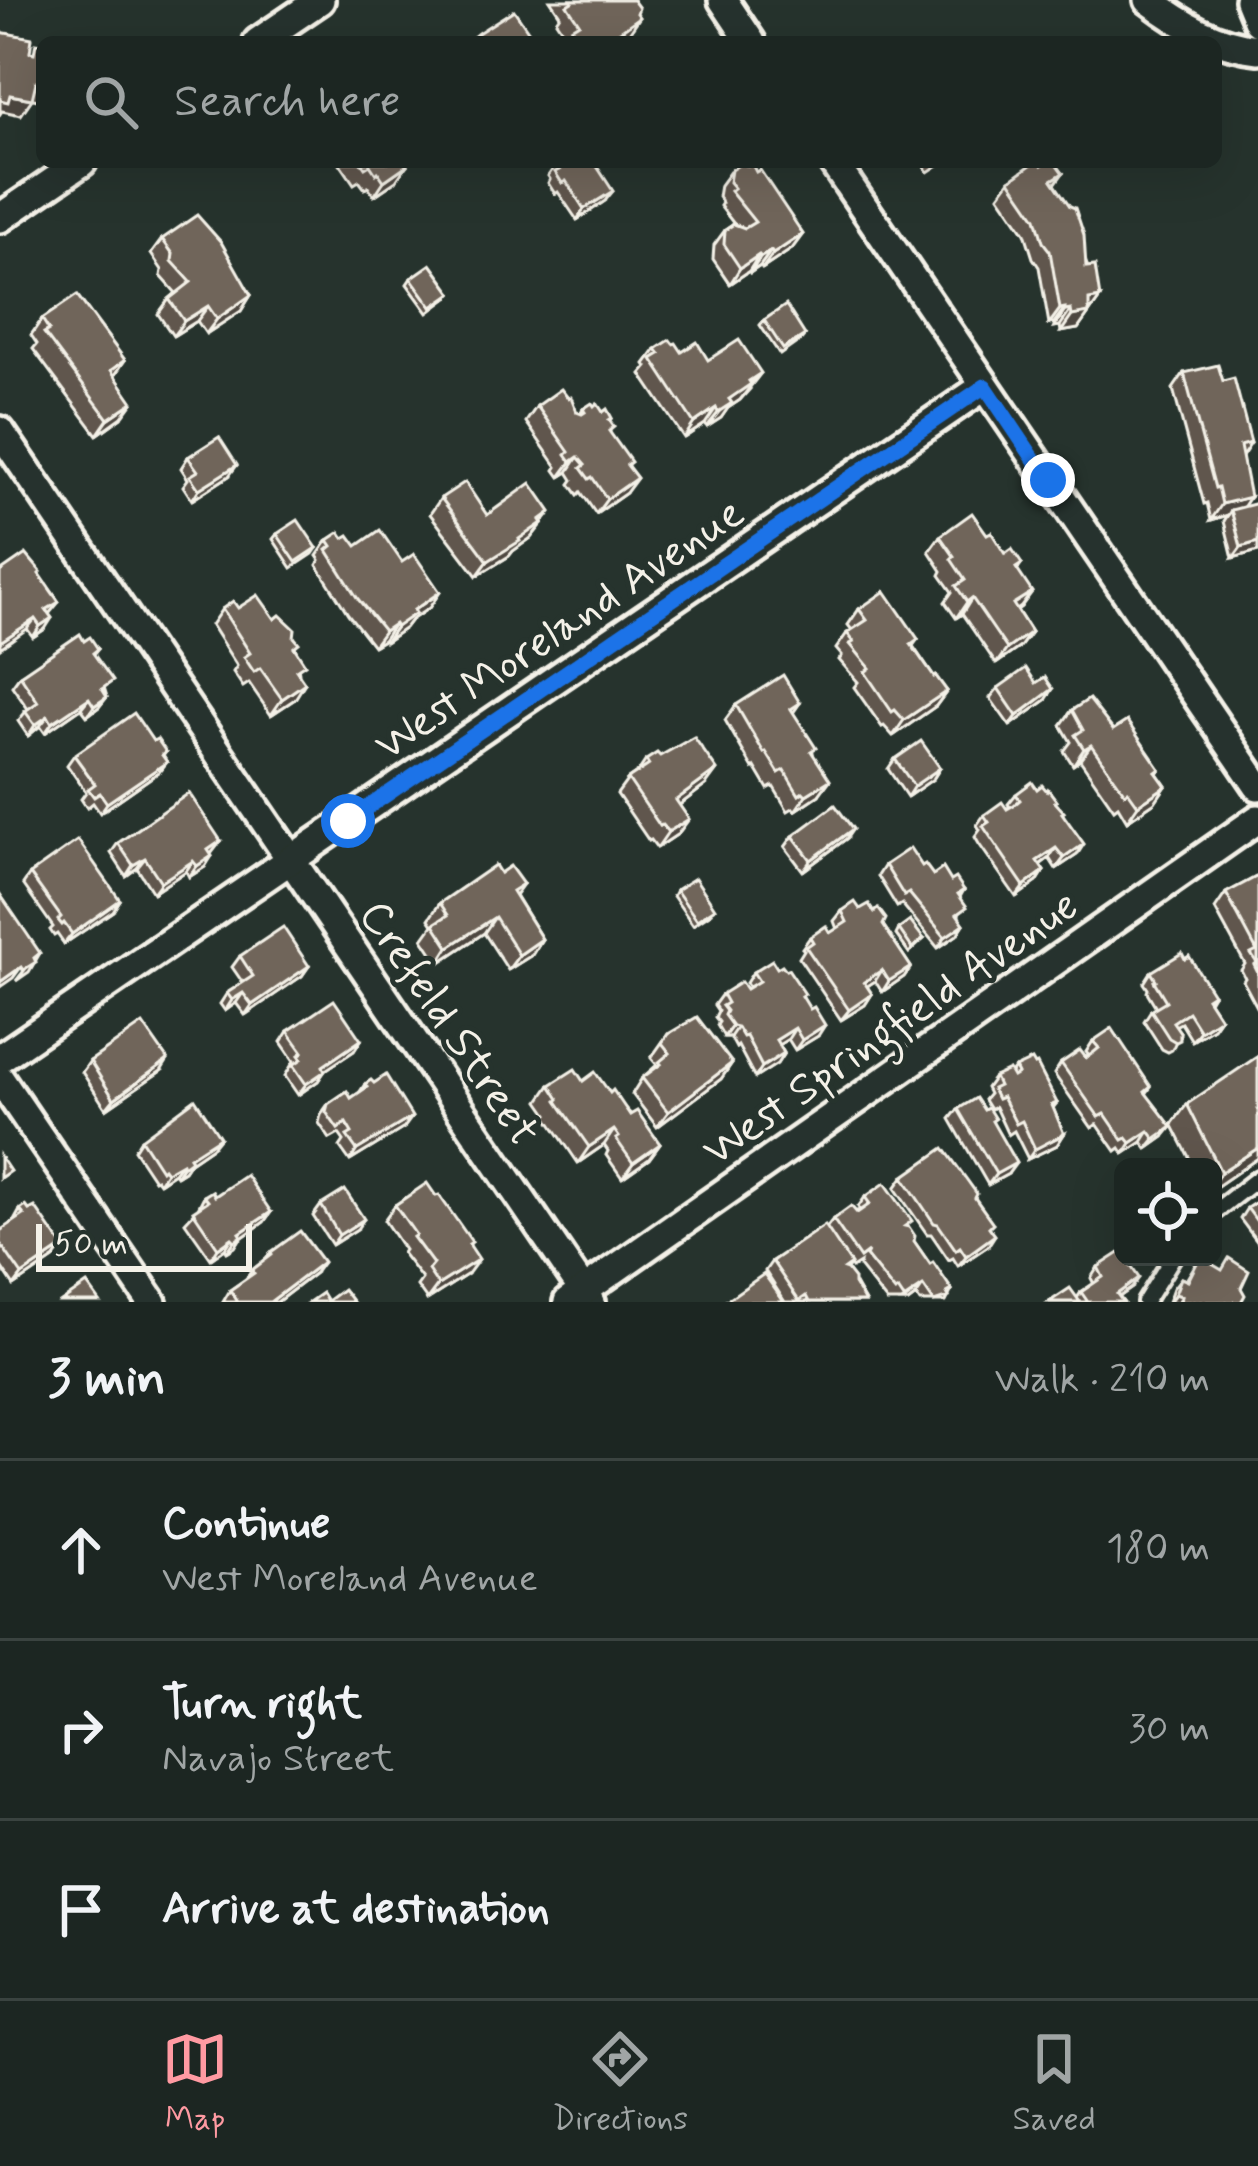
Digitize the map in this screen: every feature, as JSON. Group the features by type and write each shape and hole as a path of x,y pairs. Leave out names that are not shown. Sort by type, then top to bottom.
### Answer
{"street":[{"path":"267,36 320,0"},
{"path":"723,0 747,36"},
{"path":"1149,0 1207,36"},
{"path":"1249,0 1258,22"},
{"path":"1222,41 1258,49"},
{"path":"0,218 73,168"},
{"path":"836,168 1258,786"},
{"name":"West Moreland Avenue","path":"0,1058 985,386"},
{"name":"Crefeld Street","path":"0,431 581,1298"},
{"name":"West Springfield Avenue","path":"581,1298 1258,819"},
{"path":"0,1079 152,1302"}],"lane":[{"path":"1222,1206 1258,1178"},
{"path":"1145,1302 1167,1266"}],"building":[{"path":"633,0 640,17 613,36 577,36 571,28 579,23 567,5"},
{"path":"514,10 532,36 474,36"},
{"path":"0,32 32,38 36,82 32,99 10,95 8,102 0,100"},
{"path":"372,168 403,168 384,181"},
{"path":"598,168 613,191 584,209 566,181 562,183 555,172"},
{"path":"1027,168 1059,168 1063,173 1052,180 1075,208 1084,235 1086,267 1095,266 1100,298 1089,300 1089,313 1072,316 1071,310 1060,309 1050,251 1036,218 1010,180"},
{"path":"731,170 760,170 803,234 740,268 724,244 725,230 755,222 730,191 734,188 729,182"},
{"path":"197,215 221,242 251,295 217,319 208,306 184,321 169,299 191,282 172,261 173,254 162,239"},
{"path":"431,264 452,293 432,307 411,278"},
{"path":"77,295 125,360 111,370 133,402 108,419 44,333 49,330 42,319"},
{"path":"786,305 805,335 783,349 764,320"},
{"path":"670,340 682,352 697,342 708,360 739,340 761,373 729,399 732,403 694,423 652,359 660,354 656,349"},
{"path":"1218,365 1223,381 1234,378 1251,443 1240,446 1250,497 1222,504 1184,373"},
{"path":"561,389 571,397 577,412 582,414 592,403 603,412 607,409 614,427 609,431 631,462 627,465 637,478 607,499 581,468 585,465 578,457 571,462 537,406"},
{"path":"219,437 237,465 199,489 190,476 198,471 188,457"},
{"path":"465,482 487,515 531,483 551,512 520,541 488,561 441,498"},
{"path":"1258,503 1258,542 1241,547 1231,510"},
{"path":"972,513 1005,554 1012,549 1022,564 1016,568 1032,592 1013,604 1031,632 1007,649 972,598 967,602 956,586 965,580 940,536"},
{"path":"298,520 317,548 296,562 277,534"},
{"path":"380,530 402,562 414,554 440,592 384,631 327,550 332,546 328,540 340,532 357,546"},
{"path":"26,554 59,602 46,610 52,618 40,626 35,619 0,642 0,572"},
{"path":"885,591 918,639 911,644 947,691 904,720 892,712 865,672 870,668 847,633 867,620 859,609"},
{"path":"258,595 275,619 280,615 295,629 299,643 294,647 305,664 296,670 305,683 282,699 260,668 254,672 244,657 250,653 222,609 233,601 238,608"},
{"path":"80,634 84,641 90,637 98,649 93,653 113,681 102,689 107,697 94,706 89,698 52,723 48,716 35,725 25,711 38,702 20,675"},
{"path":"1026,668 1036,683 1045,677 1053,689 1017,716 998,688"},
{"path":"783,675 800,703 791,709 830,780 806,795 799,795 784,770 779,773 736,705"},
{"path":"1089,699 1113,730 1127,721 1160,769 1156,772 1166,786 1138,805 1091,745 1084,749 1075,735 1083,730 1072,710"},
{"path":"134,713 166,752 162,755 167,762 107,803 100,793 94,797 88,789 95,784 74,755"},
{"path":"694,737 717,770 676,800 689,819 668,832 628,779 657,753 660,756"},
{"path":"921,741 940,768 914,786 895,759"},
{"path":"1032,782 1037,789 1042,785 1048,789 1084,844 1064,858 1056,848 1037,861 1044,871 1024,886 983,826 989,822 984,815 1002,802 1007,809 1014,805 1020,800 1016,794"},
{"path":"189,793 221,841 208,850 212,856 197,866 193,861 161,882 145,858 133,865 118,843"},
{"path":"835,805 853,829 811,860 793,836"},
{"path":"78,840 120,900 72,934 30,874"},
{"path":"910,848 933,875 943,868 964,890 958,894 967,907 957,914 964,924 945,937 909,893 904,896 885,865"},
{"path":"495,865 500,873 510,866 523,884 512,891 542,939 519,955 495,917 449,947 434,924 448,915 440,903"},
{"path":"1258,876 1258,973 1251,954 1257,951 1226,893"},
{"path":"695,878 715,908 697,920 676,890"},
{"path":"0,894 40,953 36,962 0,982"},
{"path":"855,902 860,909 869,904 874,912 878,908 886,919 883,925 911,967 889,981 882,970 864,982 872,994 849,1010 806,947 813,942 810,937 826,926 830,933 847,922 842,911"},
{"path":"910,921 924,939 912,948 899,929"},
{"path":"283,927 309,966 252,1005 243,993 232,1000 227,993 253,976 240,956"},
{"path":"1182,953 1185,959 1189,956 1213,994 1207,998 1220,1018 1200,1031 1188,1012 1173,1022 1180,1032 1176,1042 1151,1010 1166,1001 1151,972"},
{"path":"772,960 777,968 788,969 810,1009 814,1007 825,1025 802,1040 795,1028 776,1040 784,1053 762,1067 746,1036 724,1015 722,1006 727,1003 722,994 741,982 746,989 759,981 753,972"},
{"path":"334,1000 361,1040 306,1084 293,1065 303,1052 288,1031"},
{"path":"697,1017 732,1063 668,1112 642,1078 670,1053 662,1043 668,1034"},
{"path":"143,1024 168,1060 114,1099 90,1061"},
{"path":"1112,1028 1151,1087 1145,1092 1172,1127 1155,1139 1149,1131 1131,1143 1123,1140 1105,1114 1099,1117 1061,1063 1080,1050 1086,1058 1099,1048 1093,1041"},
{"path":"1258,1056 1258,1148 1222,1171 1222,1158 1214,1158 1187,1104"},
{"path":"1032,1060 1057,1103 1052,1105 1064,1134 1035,1149 1022,1121 1016,1124 1002,1097 997,1099 992,1089 998,1086 994,1077 1009,1070 1013,1077 1018,1074 1015,1068"},
{"path":"575,1069 583,1081 595,1072 630,1115 637,1111 660,1144 633,1163 614,1130 589,1147 550,1085"},
{"path":"386,1075 412,1117 357,1150 347,1136 352,1133 346,1123 338,1129 326,1112 328,1104 347,1091 351,1098 371,1080 374,1083"},
{"path":"976,1098 995,1119 1016,1163 996,1174 958,1109"},
{"path":"195,1099 220,1137 183,1166 161,1170 141,1139"},
{"path":"944,1148 993,1223 989,1227 995,1235 966,1256 934,1223 903,1177"},
{"path":"0,1156 10,1171 0,1178"},
{"path":"246,1175 271,1212 235,1241 232,1238 218,1248 193,1211 208,1201 204,1196 212,1191 215,1196"},
{"path":"427,1183 472,1242 479,1259 438,1285 428,1270 433,1264 395,1205"},
{"path":"885,1183 912,1221 905,1226 914,1241 952,1290 949,1297 934,1302 923,1286 904,1299 866,1256 868,1252 860,1258 833,1219 851,1206 857,1213 870,1204 865,1197"},
{"path":"345,1190 364,1219 339,1235 321,1205"},
{"path":"1258,1201 1258,1223 1247,1208"},
{"path":"26,1206 29,1210 35,1207 63,1247 22,1275 0,1243 0,1231 24,1215 20,1210"},
{"path":"825,1225 851,1264 844,1269 865,1302 809,1302 806,1296 799,1301 772,1261"},
{"path":"300,1231 323,1262 270,1302 238,1302 230,1290"},
{"path":"1114,1257 1114,1266 1131,1266 1139,1278 1117,1294 1123,1302 1088,1302 1081,1292 1103,1277 1098,1267"},
{"path":"1229,1258 1249,1271 1241,1302 1181,1302 1182,1296 1175,1294 1181,1278 1188,1281 1196,1266 1222,1270"},
{"path":"764,1274 784,1302 724,1302"},
{"path":"87,1284 100,1302 61,1302"},
{"path":"1070,1288 1080,1302 1049,1302"},
{"path":"343,1289 353,1302 309,1302 322,1293 327,1301"}],"route":[{"path":"348,821 985,386 1048,480"}]}
